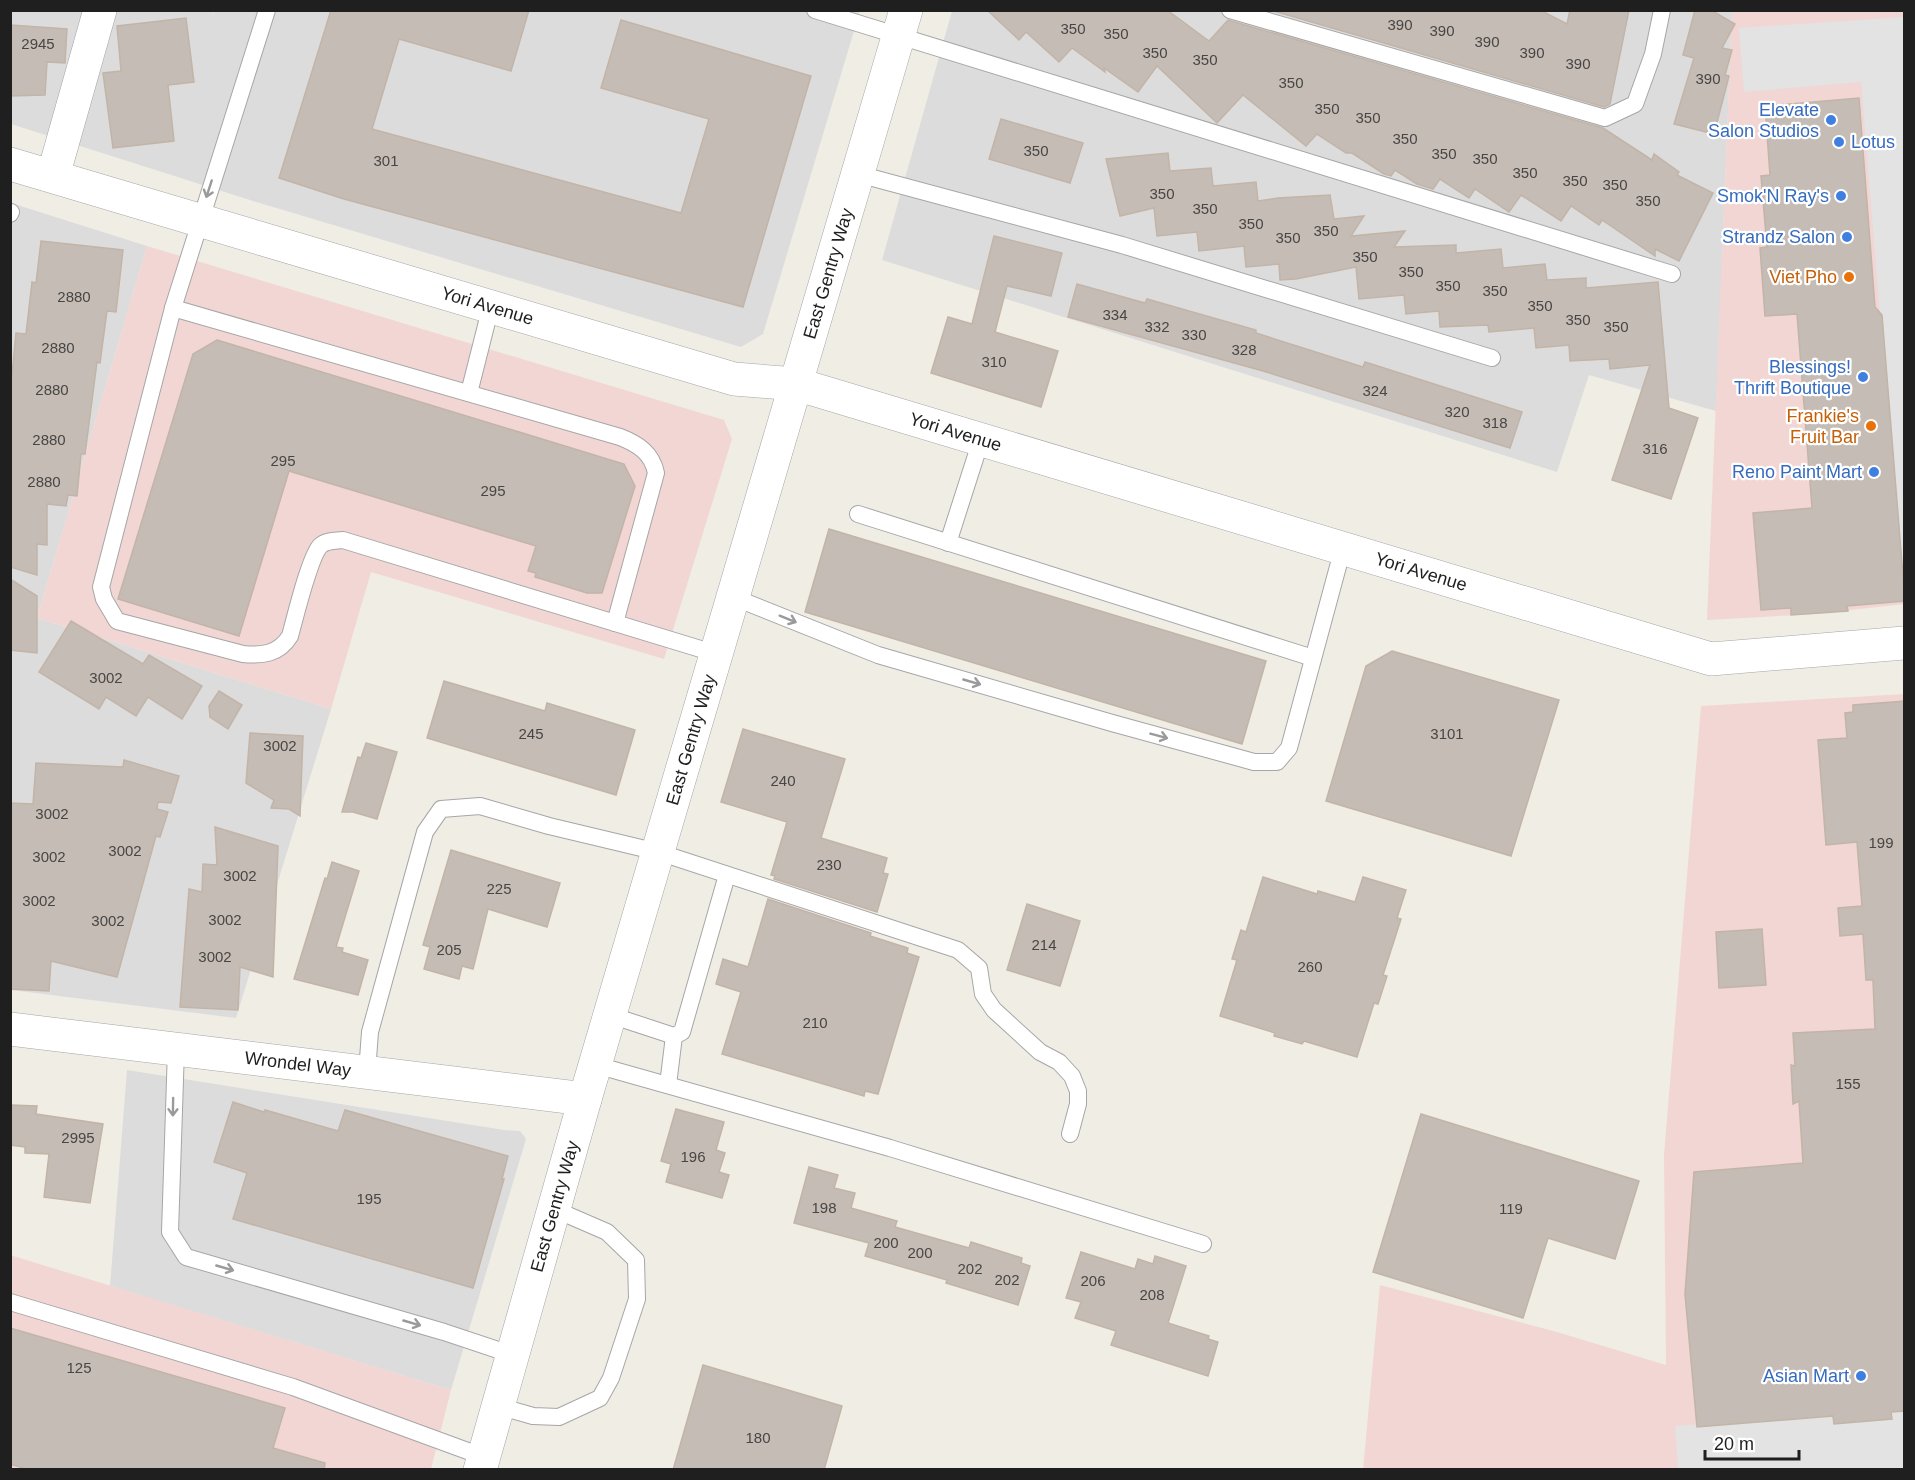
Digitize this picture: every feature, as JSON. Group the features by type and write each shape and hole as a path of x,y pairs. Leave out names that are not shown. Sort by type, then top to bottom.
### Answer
{"street":[{"path":"53,176 100,10"},
{"name":"East Gentry Way","path":"482,1463 585,1099 902,23"},
{"name":"Yori Avenue","path":"10,164 734,379 796,384 1711,659 1905,643"},
{"name":"Wrondel Way","path":"10,1029 585,1099"}],"lane":[{"path":"267,10 173,308 101,587 104,599 117,621 243,654 259,655 274,651 284,646 290,636 312,562 321,546 330,541 343,540 717,654"},
{"path":"815,10 902,23 1672,274"},
{"path":"1230,10 1605,118 1635,104 1653,54 1662,10"},
{"path":"858,174 1122,245 1492,358"},
{"path":"469,393 491,306"},
{"path":"173,308 638,444 654,461 656,473 615,623"},
{"path":"948,543 981,440"},
{"path":"858,514 1313,658"},
{"path":"734,597 878,655 1254,762 1277,762 1289,748 1343,548"},
{"path":"367,1072 370,1032 425,832 441,809 480,806 549,826 658,852 958,950 979,968 983,994 994,1010 1040,1052 1059,1062 1072,1076 1078,1090 1078,1097 1070,1134"},
{"path":"610,1015 674,1036 682,1032 728,875"},
{"path":"668,1085 674,1036"},
{"path":"176,1049 170,1232 186,1257 444,1332 513,1355"},
{"path":"596,1065 890,1148 1203,1244"},
{"path":"498,1406 532,1416 559,1416 600,1398 611,1378 637,1299 636,1260 626,1249 607,1232 554,1209"},
{"path":"10,1302 294,1387 482,1463"}],"shaded area":[{"path":"215,10 860,11 763,334 741,347 253,201 11,124 11,11 214,11 212,18"},
{"path":"952,11 1732,11 1716,411 1589,375 1557,472 882,260"},
{"path":"1732,11 1904,11 1904,604 1815,614 1707,620"},
{"path":"1904,17 1903,595 1861,82 1744,92 1739,28"},
{"path":"11,203 147,246 37,618 331,709 236,1018 11,990"},
{"path":"147,246 724,420 732,439 664,659 371,572 331,709 37,618"},
{"path":"1904,694 1904,1469 1363,1470 1380,1285 1557,1332 1666,1365 1664,1155 1701,706"},
{"path":"127,1070 520,1131 526,1139 451,1390 110,1286"},
{"path":"10,1255 451,1390 431,1469 11,1469"},
{"path":"1904,1411 1904,1469 1678,1469 1675,1426"}],"building":[{"path":"331,10 529,10 511,71 399,39 372,129 681,213 709,119 601,88 621,20 811,76 743,307 344,199 279,178"},
{"path":"987,10 1167,10 1209,41 1228,20 1603,128 1652,160 1654,154 1679,172 1677,175 1713,193 1679,261 1655,249 1655,256 1602,220 1599,225 1571,206 1561,221 1521,195 1509,212 1475,189 1469,198 1440,179 1433,189 1417,184 1395,170 1391,176 1384,174 1317,134 1306,146 1243,95 1217,123 1157,66 1138,92 1072,48 1059,62 1026,32 1019,40"},
{"path":"1270,10 1540,10 1567,24 1570,10 1629,10 1610,104 1604,107"},
{"path":"1695,10 1711,10 1735,24 1722,48 1732,50 1725,75 1729,76 1714,134 1674,124 1694,58 1683,55"},
{"path":"186,18 194,82 168,85 174,141 113,148 103,73 121,71 117,26"},
{"path":"10,25 67,29 65,63 47,62 45,95 10,96"},
{"path":"1859,98 1875,307 1882,315 1905,601 1847,606 1848,611 1791,615 1791,608 1761,610 1753,513 1812,508 1797,314 1765,316 1760,248 1767,247 1761,176 1770,175 1765,106"},
{"path":"1001,119 1083,143 1070,183 989,159"},
{"path":"1168,153 1170,171 1211,168 1213,186 1256,182 1258,201 1330,195 1334,219 1364,216 1351,236 1405,231 1394,247 1456,245 1456,253 1501,249 1503,268 1545,264 1547,280 1586,278 1586,288 1658,282 1669,408 1698,418 1671,499 1612,480 1650,365 1610,369 1609,359 1570,361 1569,345 1536,348 1534,328 1489,332 1488,325 1440,327 1439,311 1406,314 1404,295 1359,299 1356,267 1280,280 1279,264 1246,267 1244,246 1199,251 1197,232 1157,236 1154,208 1120,216 1106,159"},
{"path":"994,236 1062,253 1051,296 1007,286 995,332 1058,351 1041,407 931,373 948,317 972,324"},
{"path":"41,241 123,250 116,312 107,311 100,363 97,362 85,454 81,454 77,496 68,495 66,506 47,504 47,545 37,544 37,575 10,567 10,375 12,375 16,333 26,334 32,282 36,283"},
{"path":"1077,284 1145,303 1147,299 1256,330 1256,333 1363,367 1365,362 1522,412 1510,448 1263,371 1068,317"},
{"path":"217,340 624,464 635,486 602,593 587,593 535,577 536,573 528,571 536,546 289,471 239,636 118,599 193,354"},
{"path":"829,529 1266,661 1242,744 805,612"},
{"path":"10,579 37,596 37,653 10,650"},
{"path":"71,621 143,664 149,655 202,686 182,719 148,697 136,716 106,697 99,709 39,672"},
{"path":"1392,651 1559,700 1511,856 1326,801 1366,666"},
{"path":"444,681 545,711 547,703 635,730 616,795 427,738"},
{"path":"219,691 242,705 228,729 210,717 209,706"},
{"path":"1905,701 1905,1411 1891,1412 1892,1419 1834,1424 1833,1416 1697,1427 1685,1294 1694,1172 1803,1163 1799,1101 1793,1104 1791,1065 1795,1066 1793,1033 1875,1029 1873,980 1866,980 1863,934 1840,936 1838,908 1862,906 1857,842 1826,845 1818,740 1847,738 1845,713 1853,712 1853,705"},
{"path":"743,729 845,759 821,838 887,858 883,873 888,874 877,912 774,879 775,876 771,875 787,822 721,802"},
{"path":"250,733 303,736 300,816 289,809 271,808 274,800 246,783"},
{"path":"366,743 397,752 377,819 353,812 342,812 358,757 361,758"},
{"path":"124,760 179,776 171,803 158,802 157,809 168,812 160,837 156,836 117,977 51,961 49,991 10,989 10,803 33,804 36,763 123,767"},
{"path":"215,827 278,846 273,977 240,967 238,1010 180,1007 189,889 202,892 203,864 217,865"},
{"path":"451,850 560,883 547,927 488,909 473,969 462,966 459,979 424,969 430,947 423,945"},
{"path":"332,862 359,871 336,947 343,948 342,952 368,960 358,995 294,979"},
{"path":"1263,877 1317,894 1318,891 1355,902 1363,877 1406,890 1397,918 1401,919 1383,975 1387,976 1378,1004 1374,1003 1357,1057 1304,1041 1302,1044 1274,1036 1275,1033 1220,1016 1237,960 1232,959 1241,930 1246,932"},
{"path":"768,899 871,933 870,936 908,948 907,953 919,957 878,1094 865,1091 864,1096 722,1054 741,992 716,984 723,959 748,967"},
{"path":"1027,904 1080,921 1060,986 1007,970"},
{"path":"1762,929 1766,985 1719,988 1716,932"},
{"path":"233,1102 338,1131 345,1110 508,1156 502,1179 504,1179 473,1288 233,1219 247,1173 214,1162"},
{"path":"11,1105 37,1106 36,1114 103,1124 90,1203 44,1197 49,1154 25,1153 25,1147 10,1145"},
{"path":"676,1109 724,1122 716,1150 725,1153 719,1172 729,1175 722,1198 666,1182 671,1164 661,1161"},
{"path":"1421,1114 1639,1181 1615,1259 1548,1238 1523,1318 1373,1272"},
{"path":"809,1167 838,1175 834,1188 855,1193 851,1208 897,1221 895,1227 969,1248 971,1242 1022,1258 1021,1263 1030,1266 1018,1305 946,1283 947,1280 865,1256 869,1243 794,1223"},
{"path":"1081,1252 1135,1269 1138,1259 1153,1264 1155,1256 1186,1266 1168,1323 1209,1336 1208,1339 1218,1342 1208,1376 1111,1345 1116,1331 1075,1318 1081,1302 1066,1298"},
{"path":"10,1328 285,1408 273,1448 325,1463 324,1470 29,1470 10,1464"},
{"path":"703,1365 842,1406 824,1470 673,1470"}],"place":[{"name":"Elevate Salon Studios","path":"1831,120"},
{"name":"Lotus","path":"1839,142"},
{"name":"Smok'N Ray's","path":"1841,196"},
{"name":"Strandz Salon","path":"1847,237"},
{"name":"Viet Pho","path":"1849,277"},
{"name":"Blessings! Thrift Boutique","path":"1863,377"},
{"name":"Frankie's Fruit Bar","path":"1871,426"},
{"name":"Reno Paint Mart","path":"1874,472"},
{"name":"Asian Mart","path":"1861,1376"}]}
